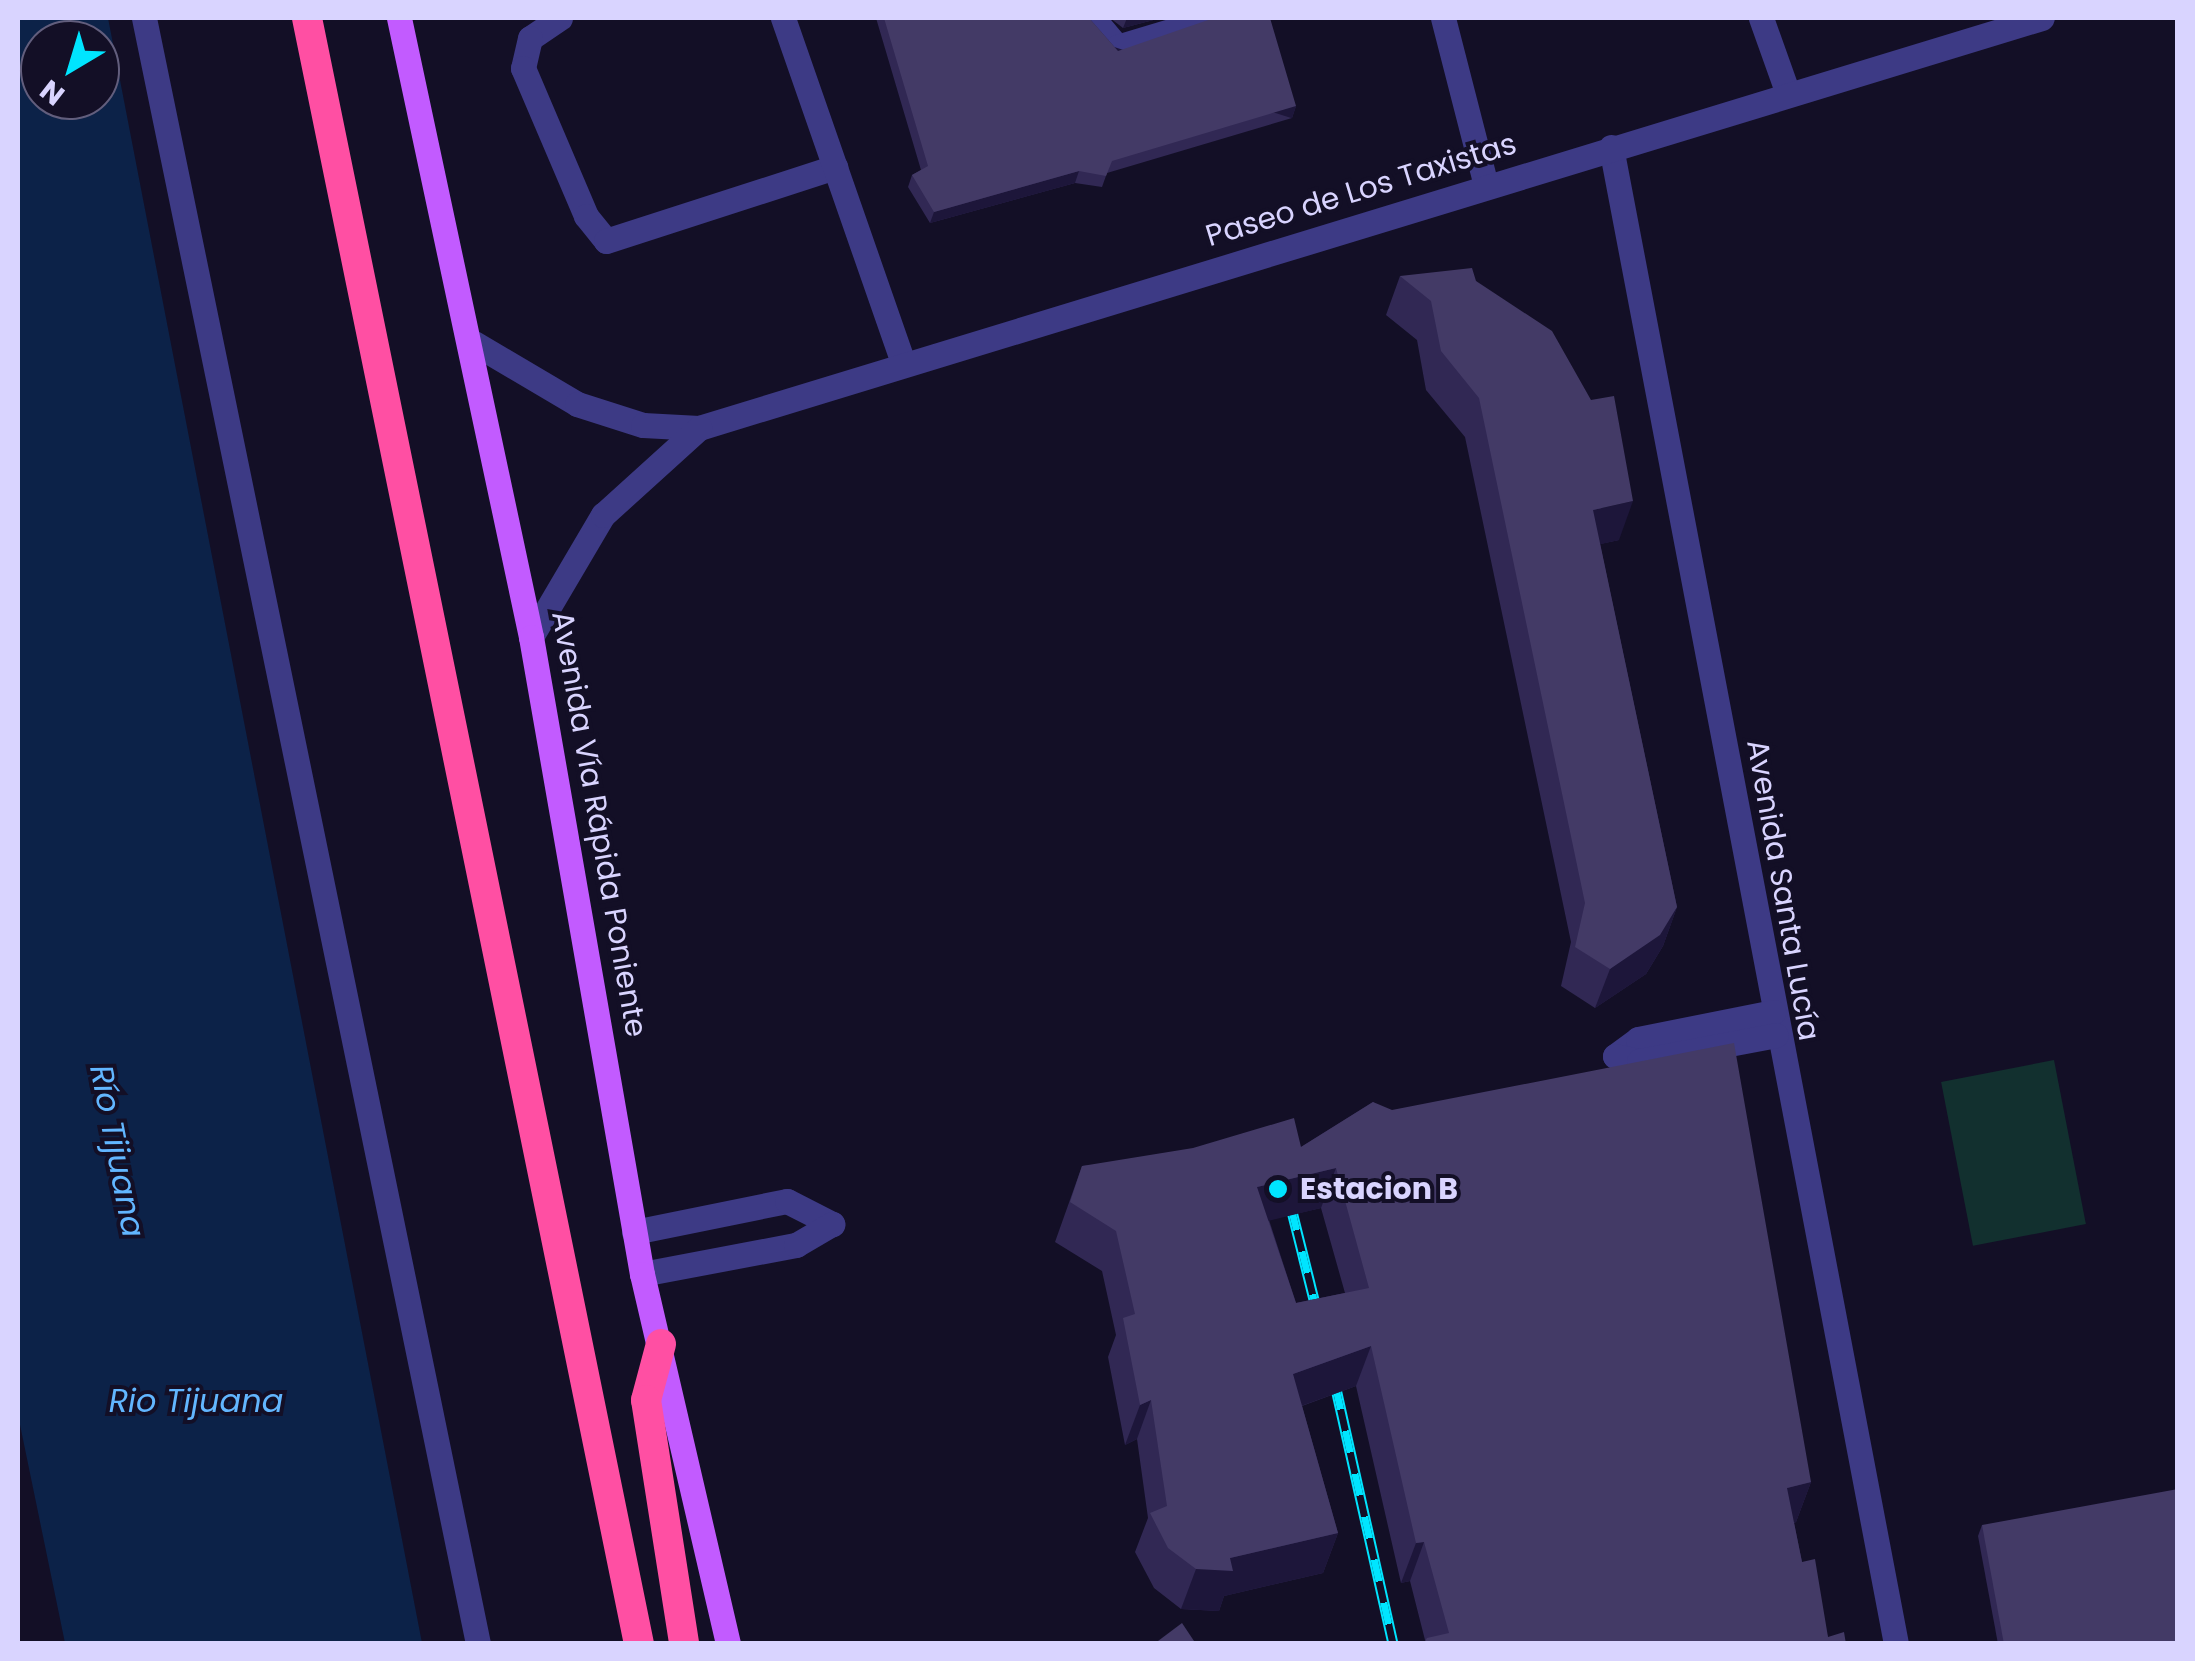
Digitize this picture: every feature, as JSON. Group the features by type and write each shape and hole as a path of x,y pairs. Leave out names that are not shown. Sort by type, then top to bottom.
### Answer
{"highway":[{"path":"306,18 639,1644"},
{"path":"661,1344 646,1400 684,1644"}],"main road":[{"name":"Avenida Vía Rápida Poniente","path":"398,18 474,344 531,636 642,1274 728,1644"}],"street":[{"path":"144,18 478,1644"},
{"path":"560,18 530,38 523,68 586,216 606,241 835,167"},
{"path":"783,18 903,364"},
{"path":"1093,18 1116,48 1213,18"},
{"path":"1443,18 1486,185"},
{"path":"1761,18 1788,94"},
{"name":"Paseo de Los Taxistas","path":"474,344 577,404 643,425 699,428 2042,18"},
{"name":"Avenida Santa Lucía","path":"1612,147 1774,1024 1896,1644"},
{"name":"Paseo de Los Taxistas","path":"531,636 603,515 699,428"},
{"path":"1774,1024 1640,1061 1615,1056 1638,1039 1774,1024"},
{"path":"634,1232 787,1201 832,1224 796,1245 642,1274"}],"green space":[{"path":"2054,1060 2086,1224 1973,1246 1941,1082"}],"water":[{"name":"Rio Tijuana","path":"18,18 108,18 20,20 20,120 120,120 120,80 422,1643 65,1643 18,1415"}],"building":[{"path":"884,18 1089,18 1118,51 1214,18 1270,18 1296,106 1112,161 1106,176 1079,171 934,212 912,175 928,166"},
{"path":"1472,268 1476,281 1552,331 1591,400 1614,396 1633,501 1593,510 1677,907 1660,935 1610,969 1575,947 1585,903 1479,398 1441,351 1431,301 1400,276"},
{"path":"1734,1043 1811,1482 1787,1488 1802,1562 1815,1559 1828,1637 1844,1632 1846,1644 1423,1644 1427,1638 1449,1633 1424,1542 1416,1543 1371,1346 1293,1374 1338,1533 1230,1558 1233,1571 1196,1569 1168,1548 1150,1513 1167,1506 1151,1400 1140,1405 1123,1318 1135,1314 1116,1231 1070,1202 1082,1166 1193,1148 1294,1118 1301,1147 1373,1102 1392,1110","holes":["1336,1168 1369,1288 1296,1303 1257,1187"]},
{"path":"2178,1489 2178,1644 2004,1644 1982,1525"},
{"path":"1182,1623 1196,1644 1154,1644"}],"railway":[{"path":"1286,1187 1321,1327"},
{"path":"1331,1366 1393,1644"}],"place":[{"name":"Estacion B","path":"1278,1189"}],"water label":[{"name":"Río Tijuana","path":"117,1151"}]}
